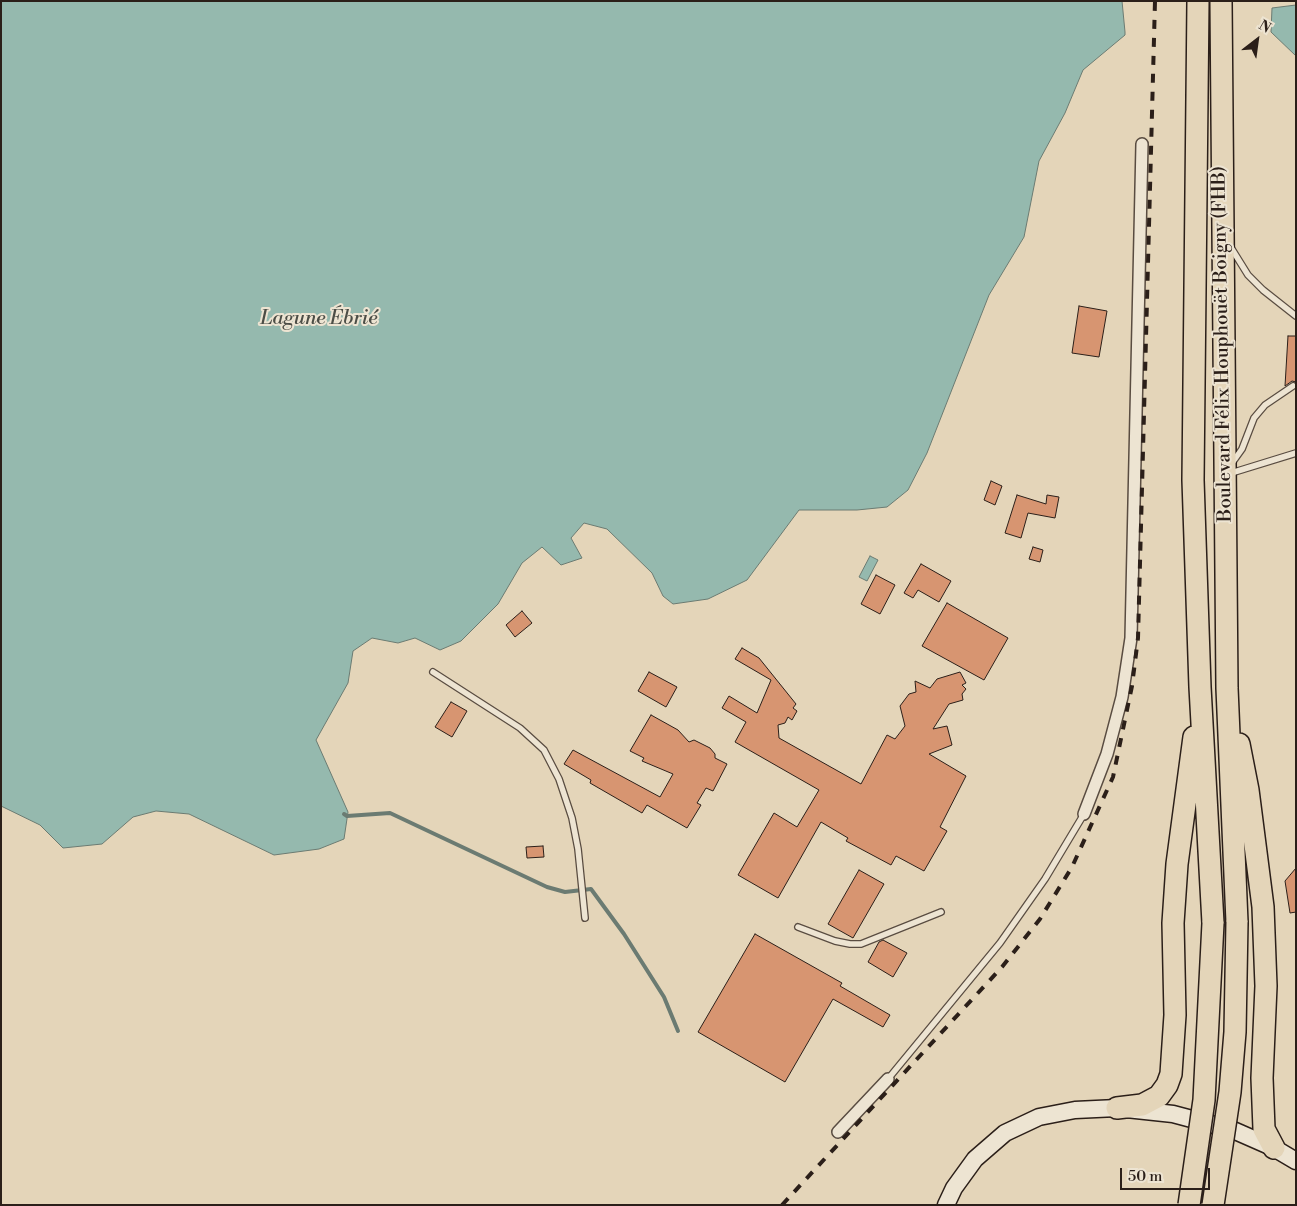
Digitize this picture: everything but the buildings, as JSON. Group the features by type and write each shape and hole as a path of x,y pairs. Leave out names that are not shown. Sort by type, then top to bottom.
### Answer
{"highway":[{"name":"Boulevard Félix Houphouët Boigny (FHB)","path":"1198,1 1192,480 1200,687"},
{"name":"Boulevard Félix Houphouët Boigny (FHB)","path":"1221,1 1227,688"},
{"path":"1189,1205 1204,1091 1213,923 1200,687"},
{"path":"1117,1108 1142,1105 1159,1096 1167,1085 1171,1074 1175,1015 1173,923 1177,864 1200,687"},
{"path":"1213,1205 1230,1092 1235,1032 1237,922 1227,688"},
{"path":"1227,688 1248,790 1263,907 1266,986 1262,1078 1264,1129 1274,1148"}],"main road":[{"path":"946,1205 970,1166 1005,1133 1026,1122 1051,1114 1117,1108 1173,1114 1232,1130 1274,1148 1296,1161"}],"street":[{"path":"1084,814 1107,754 1122,697 1131,638 1142,144"},
{"path":"838,1132 888,1079"}],"lane":[{"path":"1222,237 1236,253 1248,275 1263,290 1296,316"},
{"path":"1224,476 1242,449 1254,418 1265,405 1293,386"},
{"path":"1224,476 1296,453"},
{"path":"433,672 520,728 544,750 566,795 578,849 586,918"},
{"path":"888,1079 1000,943 1045,879 1084,814"},
{"path":"798,927 835,941 861,944 941,912"}],"water":[{"name":"Lagune Ébrié","path":"1,1 1122,1 1125,35 1083,70 1065,113 1039,161 1024,237 989,295 927,453 908,490 887,507 857,510 799,510 747,580 708,599 673,604 663,596 652,573 607,529 584,523 571,538 582,558 561,565 542,547 522,563 498,604 461,641 440,650 415,638 398,643 372,638 353,651 348,683 316,740 348,812 344,839 319,849 274,855 189,814 156,811 133,817 102,844 63,848 40,825 1,806"},
{"path":"1296,5 1296,56 1271,32 1272,8"},
{"path":"870,556 878,560 867,581 859,577"}],"waterway":[{"path":"344,814 347,816 390,813 547,887 565,892 591,889 624,934 664,997 678,1031"}],"railway":[{"path":"782,1205 1002,967 1040,919 1072,867 1113,777 1132,686 1138,638 1155,1"}]}
